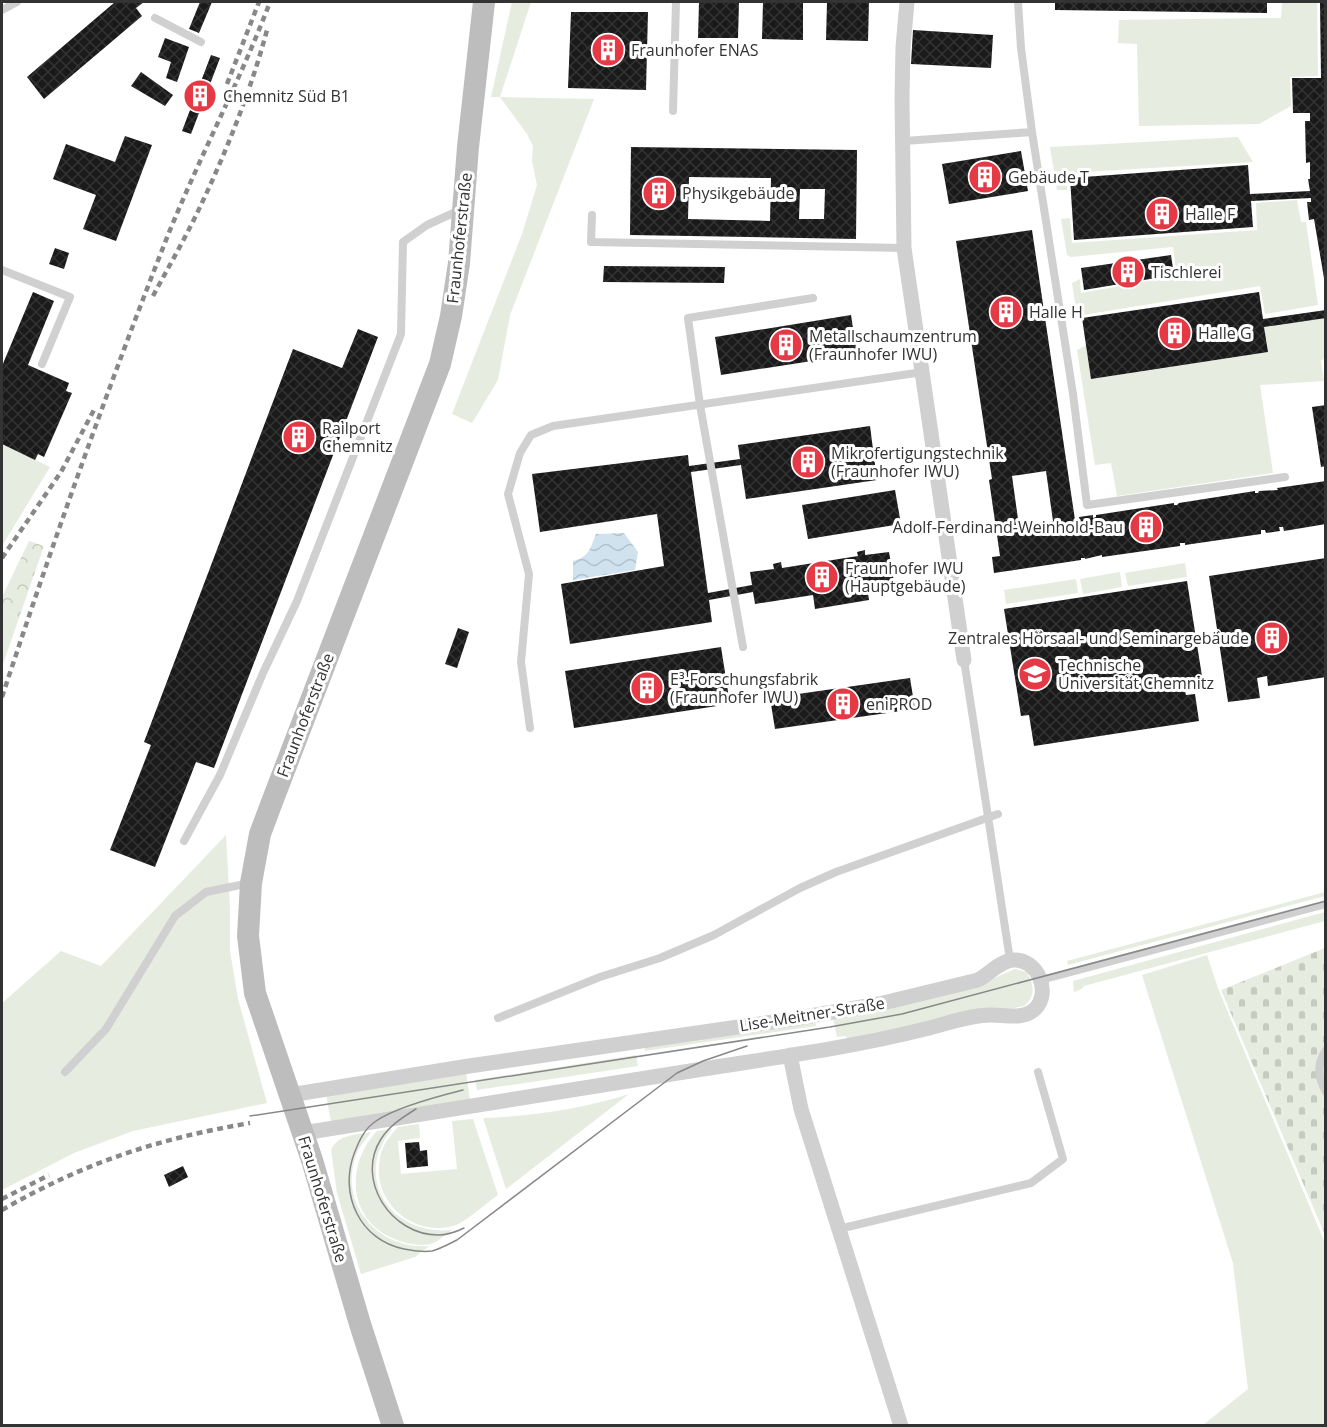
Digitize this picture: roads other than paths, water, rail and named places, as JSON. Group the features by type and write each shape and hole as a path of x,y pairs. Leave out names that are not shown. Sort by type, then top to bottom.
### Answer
{"main road":[{"name":"Fraunhoferstraße","path":"393,1425 357,1315 303,1133 255,993 248,936 251,883 260,834 440,364 458,274 484,2"}],"street":[{"path":"907,2 903,47 904,248 964,660"},
{"path":"303,1133 886,1039 989,1015 1022,1016 1036,1008 1041,998 1041,980 1030,965 1019,960 1010,960"},
{"name":"Lise-Meitner-Straße","path":"290,1095 879,1004 978,980 1010,960"},
{"path":"790,1055 801,1109 901,1425"}],"lane":[{"path":"2,10 17,2"},
{"path":"673,111 676,2"},
{"path":"1018,2 1021,48 1032,132 1072,386 1087,505 1285,477"},
{"path":"155,18 201,42"},
{"path":"904,141 1032,132"},
{"path":"184,842 219,775 297,601 401,334 403,242 427,225 463,209"},
{"path":"592,214 591,242 904,248"},
{"path":"2,270 70,297 42,364"},
{"path":"743,647 700,405 688,318 813,298"},
{"path":"530,728 521,662 529,574 508,494 520,453 531,435 552,426 923,372"},
{"path":"964,660 1010,960"},
{"path":"498,1018 600,977 660,958 714,935 800,888 836,872 998,814"},
{"path":"65,1072 106,1029 175,916 206,892 251,883"},
{"path":"1041,980 1326,904"},
{"path":"1326,1050 1319,1070 1326,1092"},
{"path":"839,1229 1031,1183 1063,1159 1038,1072"}],"water":[{"path":"624,533 638,552 635,570 573,580 573,561 586,555 596,534"}],"tram line":[{"path":"250,1116 902,1014 1326,901"},
{"path":"463,1090 418,1102 384,1116 368,1128 360,1140 350,1169 349,1185 352,1200 365,1226 389,1244 407,1250 432,1251 457,1240 677,1073 703,1061 747,1046"},
{"path":"416,1109 392,1126 381,1139 374,1155 372,1171 375,1187 382,1202 392,1215 406,1226 421,1233 438,1235 464,1228"}],"railway":[{"path":"227,84 259,2"},
{"path":"2,697 82,465 146,292 180,206 246,61 270,2"},
{"path":"153,296 195,218 220,164 238,120 267,30"},
{"path":"2,558 61,472 95,408"},
{"path":"2,1210 62,1179 122,1155 183,1137 250,1123"},
{"path":"2,1199 49,1175"}],"place":[{"name":"Fraunhofer ENAS","path":"608,50"},
{"name":"Chemnitz Süd B1","path":"200,96"},
{"name":"Gebäude T","path":"985,177"},
{"name":"Physikgebäude","path":"659,193"},
{"name":"Halle F","path":"1162,214"},
{"name":"Tischlerei","path":"1128,272"},
{"name":"Halle H","path":"1006,312"},
{"name":"Halle G","path":"1175,333"},
{"name":"Metallschaumzentrum (Fraunhofer IWU)","path":"786,345"},
{"name":"Railport Chemnitz","path":"299,437"},
{"name":"Mikrofertigungstechnik (Fraunhofer IWU)","path":"808,462"},
{"name":"Adolf-Ferdinand-Weinhold-Bau","path":"1146,527"},
{"name":"Fraunhofer IWU (Hauptgebäude)","path":"822,577"},
{"name":"Zentrales Hörsaal- und Seminargebäude","path":"1272,638"},
{"name":"Technische Universität Chemnitz","path":"1035,674"},
{"name":"E³-Forschungsfabrik (Fraunhofer IWU)","path":"647,688"},
{"name":"eniPROD","path":"843,704"}]}
